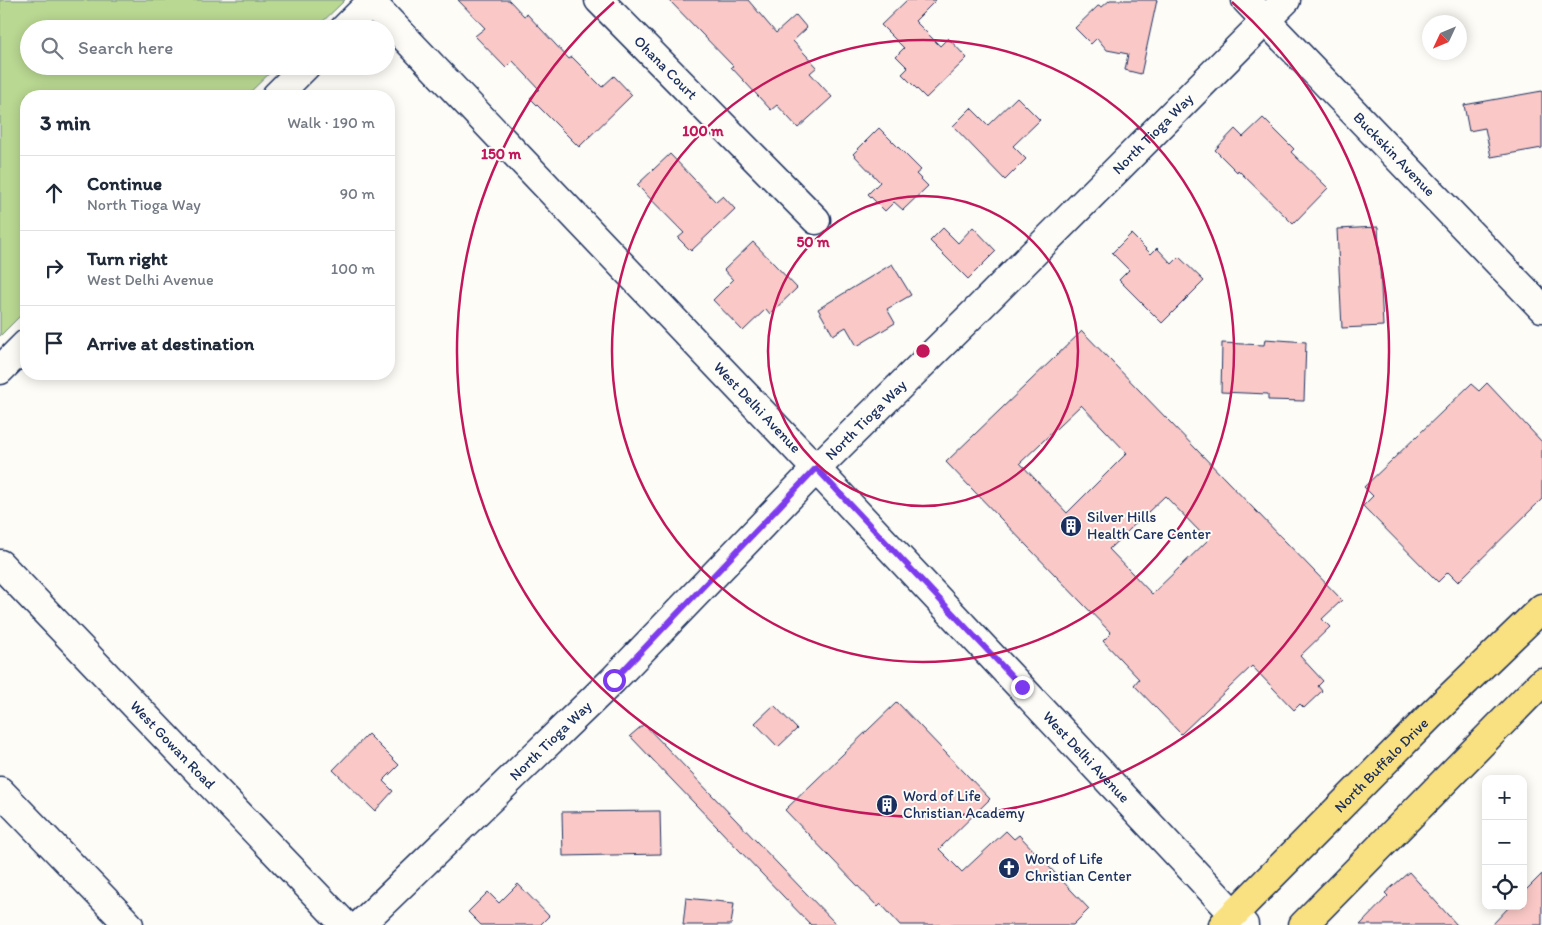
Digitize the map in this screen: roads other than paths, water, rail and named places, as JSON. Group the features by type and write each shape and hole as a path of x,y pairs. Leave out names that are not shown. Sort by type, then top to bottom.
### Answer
{"main road":[{"name":"North Buffalo Drive","path":"1234,921 1437,709 1542,608"},
{"path":"1303,925 1542,682"}],"street":[{"name":"Ohana Court","path":"599,0 816,220"},
{"name":"Buckskin Avenue","path":"1246,0 1542,308"},
{"name":"North Tioga Way","path":"360,925 614,680 816,468 979,308 1286,0"},
{"path":"353,20 372,1"},
{"name":"West Delhi Avenue","path":"372,1 390,20"},
{"name":"West Delhi Avenue","path":"395,25 816,468 1234,921"},
{"path":"282,90 297,75"},
{"path":"0,370 20,350"},
{"name":"West Gowan Road","path":"0,564 345,925"},
{"path":"0,791 130,925"}],"place":[{"name":"Silver Hills Health Care Center","path":"1071,526"},
{"name":"Word of Life Christian Academy","path":"887,805"},
{"name":"Word of Life Christian Center","path":"1009,868"}]}
